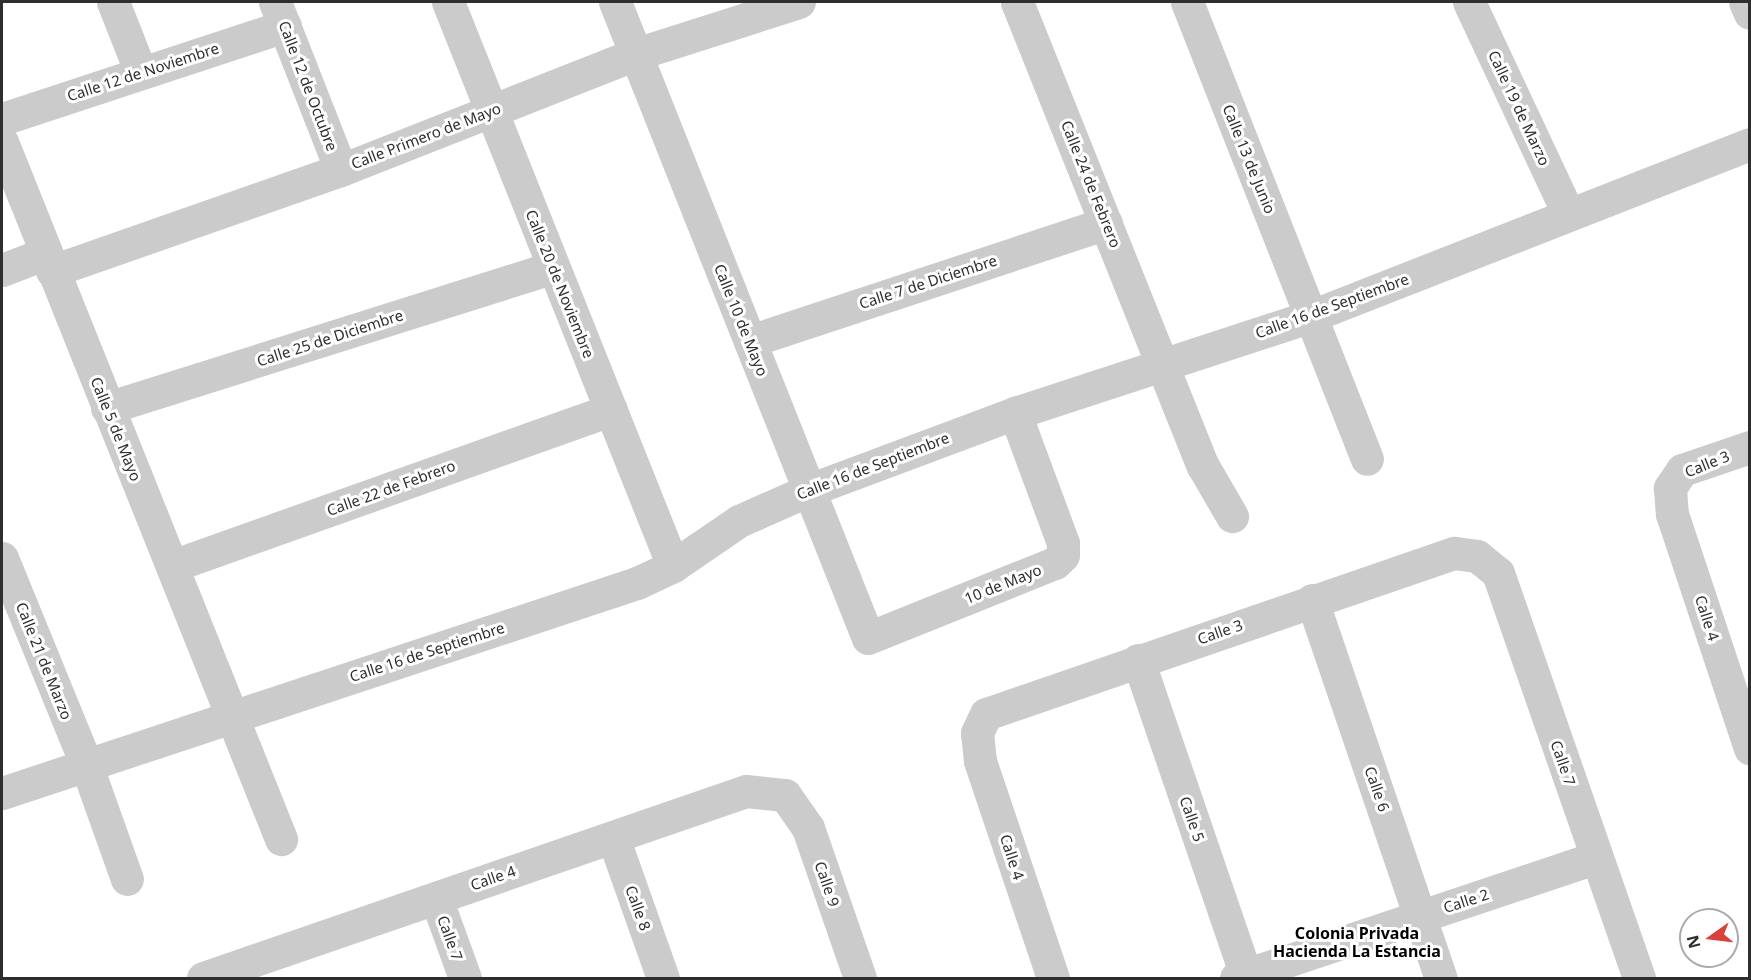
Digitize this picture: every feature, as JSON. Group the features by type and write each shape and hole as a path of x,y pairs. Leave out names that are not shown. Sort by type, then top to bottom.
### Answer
{"street":[{"path":"113,2 141,73"},
{"name":"Calle 20 de Noviembre","path":"448,2 493,110 673,567"},
{"name":"Calle 10 de Mayo","path":"615,2 868,638"},
{"name":"Calle Primero de Mayo","path":"2,270 49,262 341,170 636,54 799,2"},
{"name":"Calle 24 de Febrero","path":"1017,2 1203,466 1232,516"},
{"name":"Calle 13 de Junio","path":"1187,2 1368,459"},
{"name":"Calle 19 de Marzo","path":"1469,2 1569,215"},
{"path":"1745,2 1749,13"},
{"name":"Calle 12 de Noviembre","path":"2,119 141,73 280,14"},
{"name":"Calle 12 de Octubre","path":"280,14 341,170"},
{"name":"Calle 5 de Mayo","path":"2,142 281,839"},
{"name":"Calle 16 de Septiembre","path":"2,793 637,583 673,567 739,521 809,490 1015,413 1311,316 1749,144"},
{"name":"Calle 7 de Diciembre","path":"750,341 1107,223"},
{"name":"Calle 25 de Diciembre","path":"107,408 553,267"},
{"name":"Calle 22 de Febrero","path":"172,566 611,411"},
{"name":"10 de Mayo","path":"868,638 1055,563 1063,555 1063,543 1015,413"},
{"name":"Calle 3","path":"1670,488 1682,470 1749,447"},
{"name":"Calle 4","path":"1670,488 1672,514 1749,748"},
{"name":"Calle 3","path":"977,734 986,714 1312,600 1454,554 1478,556"},
{"name":"Calle 7","path":"1478,556 1498,573 1595,858 1639,978"},
{"name":"Calle 21 de Marzo","path":"2,558 86,764 127,879"},
{"name":"Calle 6","path":"1312,600 1441,978"},
{"name":"Calle 5","path":"1138,660 1243,977"},
{"name":"Calle 4","path":"977,734 980,761 1053,978"},
{"name":"Calle 4","path":"203,978 272,967 436,898 746,791 785,795"},
{"name":"Calle 9","path":"785,795 808,828 860,978"},
{"name":"Calle 8","path":"613,837 663,978"},
{"name":"Calle 2","path":"1243,977 1595,858"},
{"name":"Calle 7","path":"436,898 465,978"}],"district":[{"name":"Colonia Privada Hacienda La Estancia","path":"1357,942"}]}
